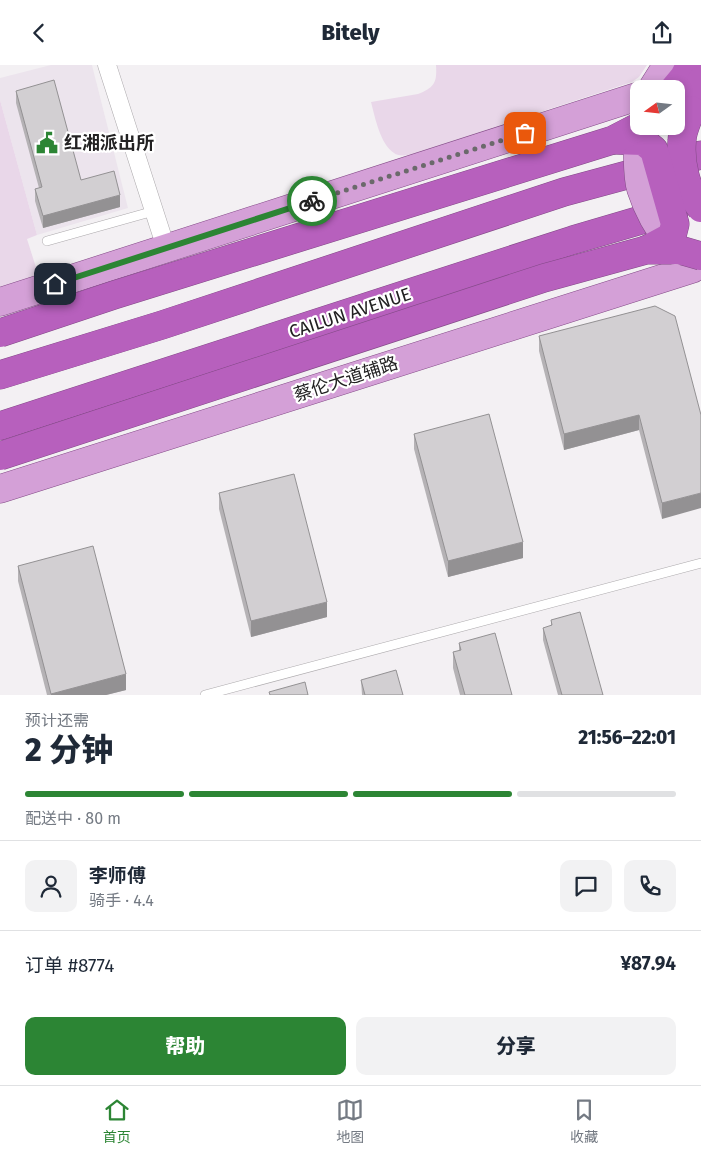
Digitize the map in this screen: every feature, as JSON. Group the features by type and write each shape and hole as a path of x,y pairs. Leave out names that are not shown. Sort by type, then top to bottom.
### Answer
{"highway":[{"path":"690,65 684,77 690,94 690,110 682,140 683,171 694,200 701,208"},
{"path":"613,140 630,128"},
{"path":"0,333 114,295 613,140 630,131"},
{"path":"0,457 544,279 646,251 672,237 675,224 654,151 643,141 613,140"},
{"path":"0,375 162,325 564,192 701,155"},
{"name":"CAILUN AVENUE","path":"0,426 573,240 701,202"},
{"path":"646,251 680,250 692,262"}],"main road":[{"path":"658,80 667,65"},
{"path":"0,302 630,99"},
{"path":"638,135 640,188 662,234 692,262"},
{"name":"蔡伦大道辅路","path":"0,489 692,262"}],"street":[{"path":"107,65 166,249"}],"lane":[{"path":"47,241 154,211"},
{"path":"205,695 701,563"}],"shaded area":[{"path":"51,65 92,65 128,208 37,235 0,100 0,78"},
{"path":"436,65 647,65 639,77 635,80 630,80 630,83 413,154 398,155 389,149 385,143 376,122 371,102 418,94 434,83"},
{"path":"0,100 37,235 27,239 39,277 0,288"}],"building":[{"name":"红湘派出所","path":"54,80 81,180 114,171 120,195 43,216 35,189 42,187 16,91"},
{"path":"655,306 675,316 701,415 701,493 662,503 639,415 564,434 539,336"},
{"path":"489,414 523,542 448,561 414,434"},
{"path":"294,474 327,602 251,621 219,493"},
{"path":"93,546 126,674 51,694 18,566"},
{"path":"580,612 603,695 562,695 543,628 552,625 551,620"},
{"path":"495,633 512,695 465,695 453,652 461,650 459,643"},
{"path":"396,670 403,695 365,695 361,680"},
{"path":"305,682 308,695 270,695 269,692"}],"way so far":[{"path":"312,201 525,133"}],"place":[{"name":"红湘派出所","path":"47,143"}],"route":[{"path":"55,284 312,201"}]}
